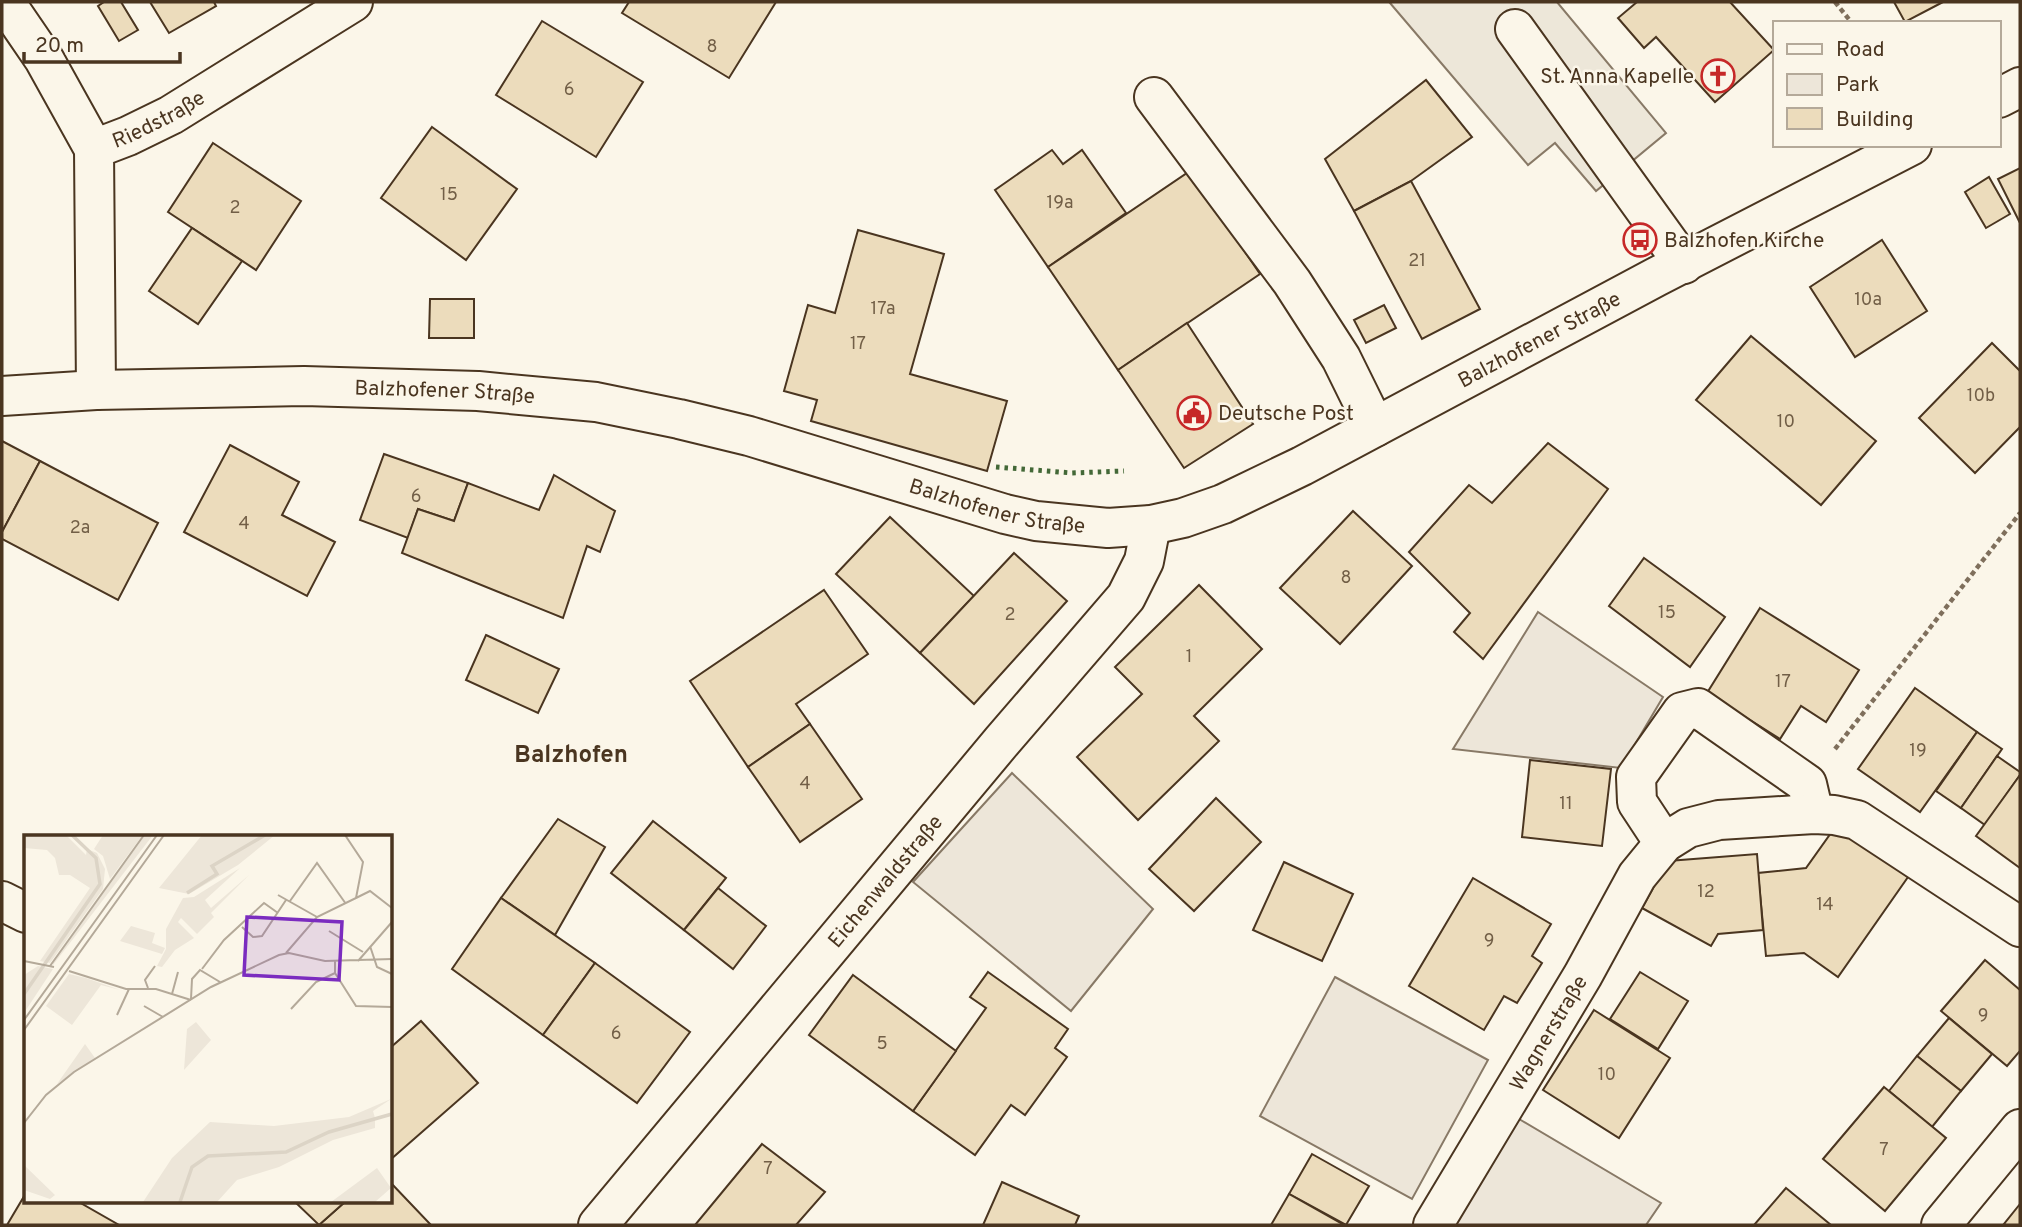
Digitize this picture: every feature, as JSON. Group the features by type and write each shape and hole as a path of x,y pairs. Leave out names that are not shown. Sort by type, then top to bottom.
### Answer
{"street":[{"path":"5,2 44,59 94,149"},
{"name":"Riedstraße","path":"96,390 94,149 171,115 353,2"},
{"path":"1515,29 1684,264"},
{"path":"2001,97 2020,87"},
{"path":"1154,97 1292,282 1341,358 1376,427"},
{"name":"Balzhofener Straße","path":"2,396 96,390 304,386 478,391 596,402 749,436 1015,517 1108,528 1151,525 1223,505 1908,147"},
{"name":"Eichenwaldstraße","path":"598,1225 1002,741 1126,597 1144,561 1151,525"},
{"name":"Wagnerstraße","path":"1664,843 1637,802 1636,777 1682,712 1698,708 1810,799 1834,815 1857,820 2020,927"},
{"name":"Wagnerstraße","path":"1433,1225 1583,975 1637,876 1664,843 1688,828 1810,799"},
{"path":"2,901 24,912"},
{"path":"1941,1225 2020,1129"}],"path":[{"path":"1835,2 1850,21"},
{"path":"1810,799 2020,513"}],"green space":[{"path":"1538,612 1663,697 1621,768 1453,749"},
{"path":"1012,773 1153,909 1071,1011 913,882"},
{"path":"1335,977 1488,1060 1412,1199 1260,1116"},
{"path":"1514,1116 1661,1203 1646,1225 1449,1225"}],"shaded area":[{"path":"1557,2 1666,133 1596,191 1555,143 1528,165 1390,3"}],"building":[{"path":"104,2 121,2 138,30 119,41 98,6"},
{"path":"150,2 214,2 216,6 169,33"},
{"path":"629,2 776,2 729,78 622,13"},
{"name":"St. Anna Kapelle","path":"1637,2 1730,2 1773,51 1715,102 1656,37 1644,48 1618,18"},
{"path":"1894,2 1943,2 1907,21"},
{"path":"542,21 643,82 596,157 496,95"},
{"path":"1426,80 1472,137 1411,181 1354,211 1325,159"},
{"path":"432,127 517,189 466,260 381,198"},
{"path":"213,143 301,201 256,270 168,212"},
{"path":"1052,150 1063,164 1082,150 1126,213 1048,267 995,190"},
{"path":"2020,168 2020,223 1998,179"},
{"path":"1190,171 1260,274 1118,370 1048,267"},
{"path":"1989,177 2010,214 1986,228 1965,192"},
{"path":"1411,181 1480,309 1422,339 1354,211"},
{"path":"192,228 242,261 198,324 149,291"},
{"path":"858,230 944,254 910,374 1007,401 987,471 811,421 817,400 784,391 808,305 835,313"},
{"path":"1882,240 1927,311 1855,357 1810,287"},
{"path":"430,299 474,299 474,338 429,338"},
{"path":"1384,305 1396,328 1366,343 1354,320"},
{"path":"1187,323 1253,424 1184,468 1118,370"},
{"path":"1751,336 1876,441 1821,505 1696,400"},
{"path":"1992,343 2020,371 2020,427 1975,473 1919,418"},
{"path":"2,441 40,461 2,532"},
{"path":"1548,443 1608,489 1483,659 1454,632 1470,613 1409,552 1469,485 1492,503"},
{"path":"230,445 299,482 282,515 335,542 307,596 184,532"},
{"path":"384,454 468,483 454,521 418,509 408,538 360,520"},
{"path":"40,461 158,523 118,600 2,539 2,532"},
{"path":"554,475 615,511 600,552 587,546 563,618 402,553 418,509 454,521 468,483 539,510"},
{"path":"1353,511 1412,566 1340,644 1280,588"},
{"path":"890,517 974,596 920,653 836,574"},
{"path":"1014,553 1067,601 974,704 920,653"},
{"path":"1644,558 1725,617 1690,667 1609,606"},
{"path":"1199,585 1262,649 1194,716 1219,741 1138,820 1077,757 1142,694 1115,667"},
{"path":"824,590 868,654 796,704 810,724 748,767 690,681"},
{"path":"1760,608 1859,670 1826,722 1801,706 1780,739 1707,693"},
{"path":"486,635 559,669 538,713 466,680"},
{"path":"1915,688 1977,732 1920,812 1858,769"},
{"path":"810,724 862,799 800,842 748,767"},
{"path":"1977,732 2002,749 1961,808 1936,791"},
{"path":"1997,756 2020,772 2020,775 1985,825 1961,808"},
{"path":"1530,760 1611,769 1602,846 1522,837"},
{"path":"2020,775 2020,868 1976,836"},
{"path":"1216,798 1261,842 1194,911 1149,869"},
{"path":"558,819 605,847 555,935 501,898"},
{"path":"653,821 726,878 684,930 611,873"},
{"path":"1836,826 1908,877 1838,977 1804,953 1766,956 1758,873 1806,868"},
{"path":"1757,854 1763,930 1718,934 1711,946 1642,908 1668,861"},
{"path":"1284,862 1353,894 1322,961 1253,930"},
{"path":"1473,878 1551,924 1532,956 1542,963 1517,1003 1504,996 1484,1030 1409,986"},
{"path":"718,888 766,926 733,969 684,930"},
{"path":"501,898 595,963 543,1035 452,969"},
{"path":"1985,960 2020,990 2020,1051 2007,1066 1941,1011"},
{"path":"595,963 690,1032 637,1103 543,1035"},
{"path":"988,972 1068,1029 1055,1048 1067,1057 1025,1115 1011,1105 975,1155 913,1111 986,1008 970,997"},
{"path":"1640,972 1688,1001 1658,1049 1610,1019"},
{"path":"853,975 956,1051 913,1111 809,1035"},
{"path":"1594,1010 1670,1058 1619,1138 1543,1090"},
{"path":"1949,1018 1992,1054 1961,1091 1917,1056"},
{"path":"421,1021 478,1083 392,1158 392,1046"},
{"path":"1917,1056 1961,1091 1932,1127 1889,1091"},
{"path":"1884,1087 1946,1138 1885,1211 1823,1159"},
{"path":"762,1144 825,1192 796,1225 695,1225"},
{"path":"1312,1154 1369,1186 1346,1225 1289,1194"},
{"path":"1002,1182 1079,1216 1075,1225 983,1225"},
{"path":"392,1184 431,1225 319,1225 345,1202 392,1202"},
{"path":"1786,1188 1831,1225 1754,1225"},
{"path":"1289,1194 1344,1225 1271,1225"},
{"path":"24,1196 24,1202 79,1202 119,1225 7,1225"},
{"path":"295,1202 345,1202 319,1225"},
{"path":"2020,1204 2020,1225 2004,1224"}],"hedge":[{"path":"996,467 1072,473 1124,471"}],"place":[{"name":"St. Anna Kapelle","path":"1718,76"},
{"name":"Balzhofen Kirche","path":"1640,240"},
{"name":"Deutsche Post","path":"1194,413"}],"district":[{"name":"Balzhofen","path":"571,754"}]}
